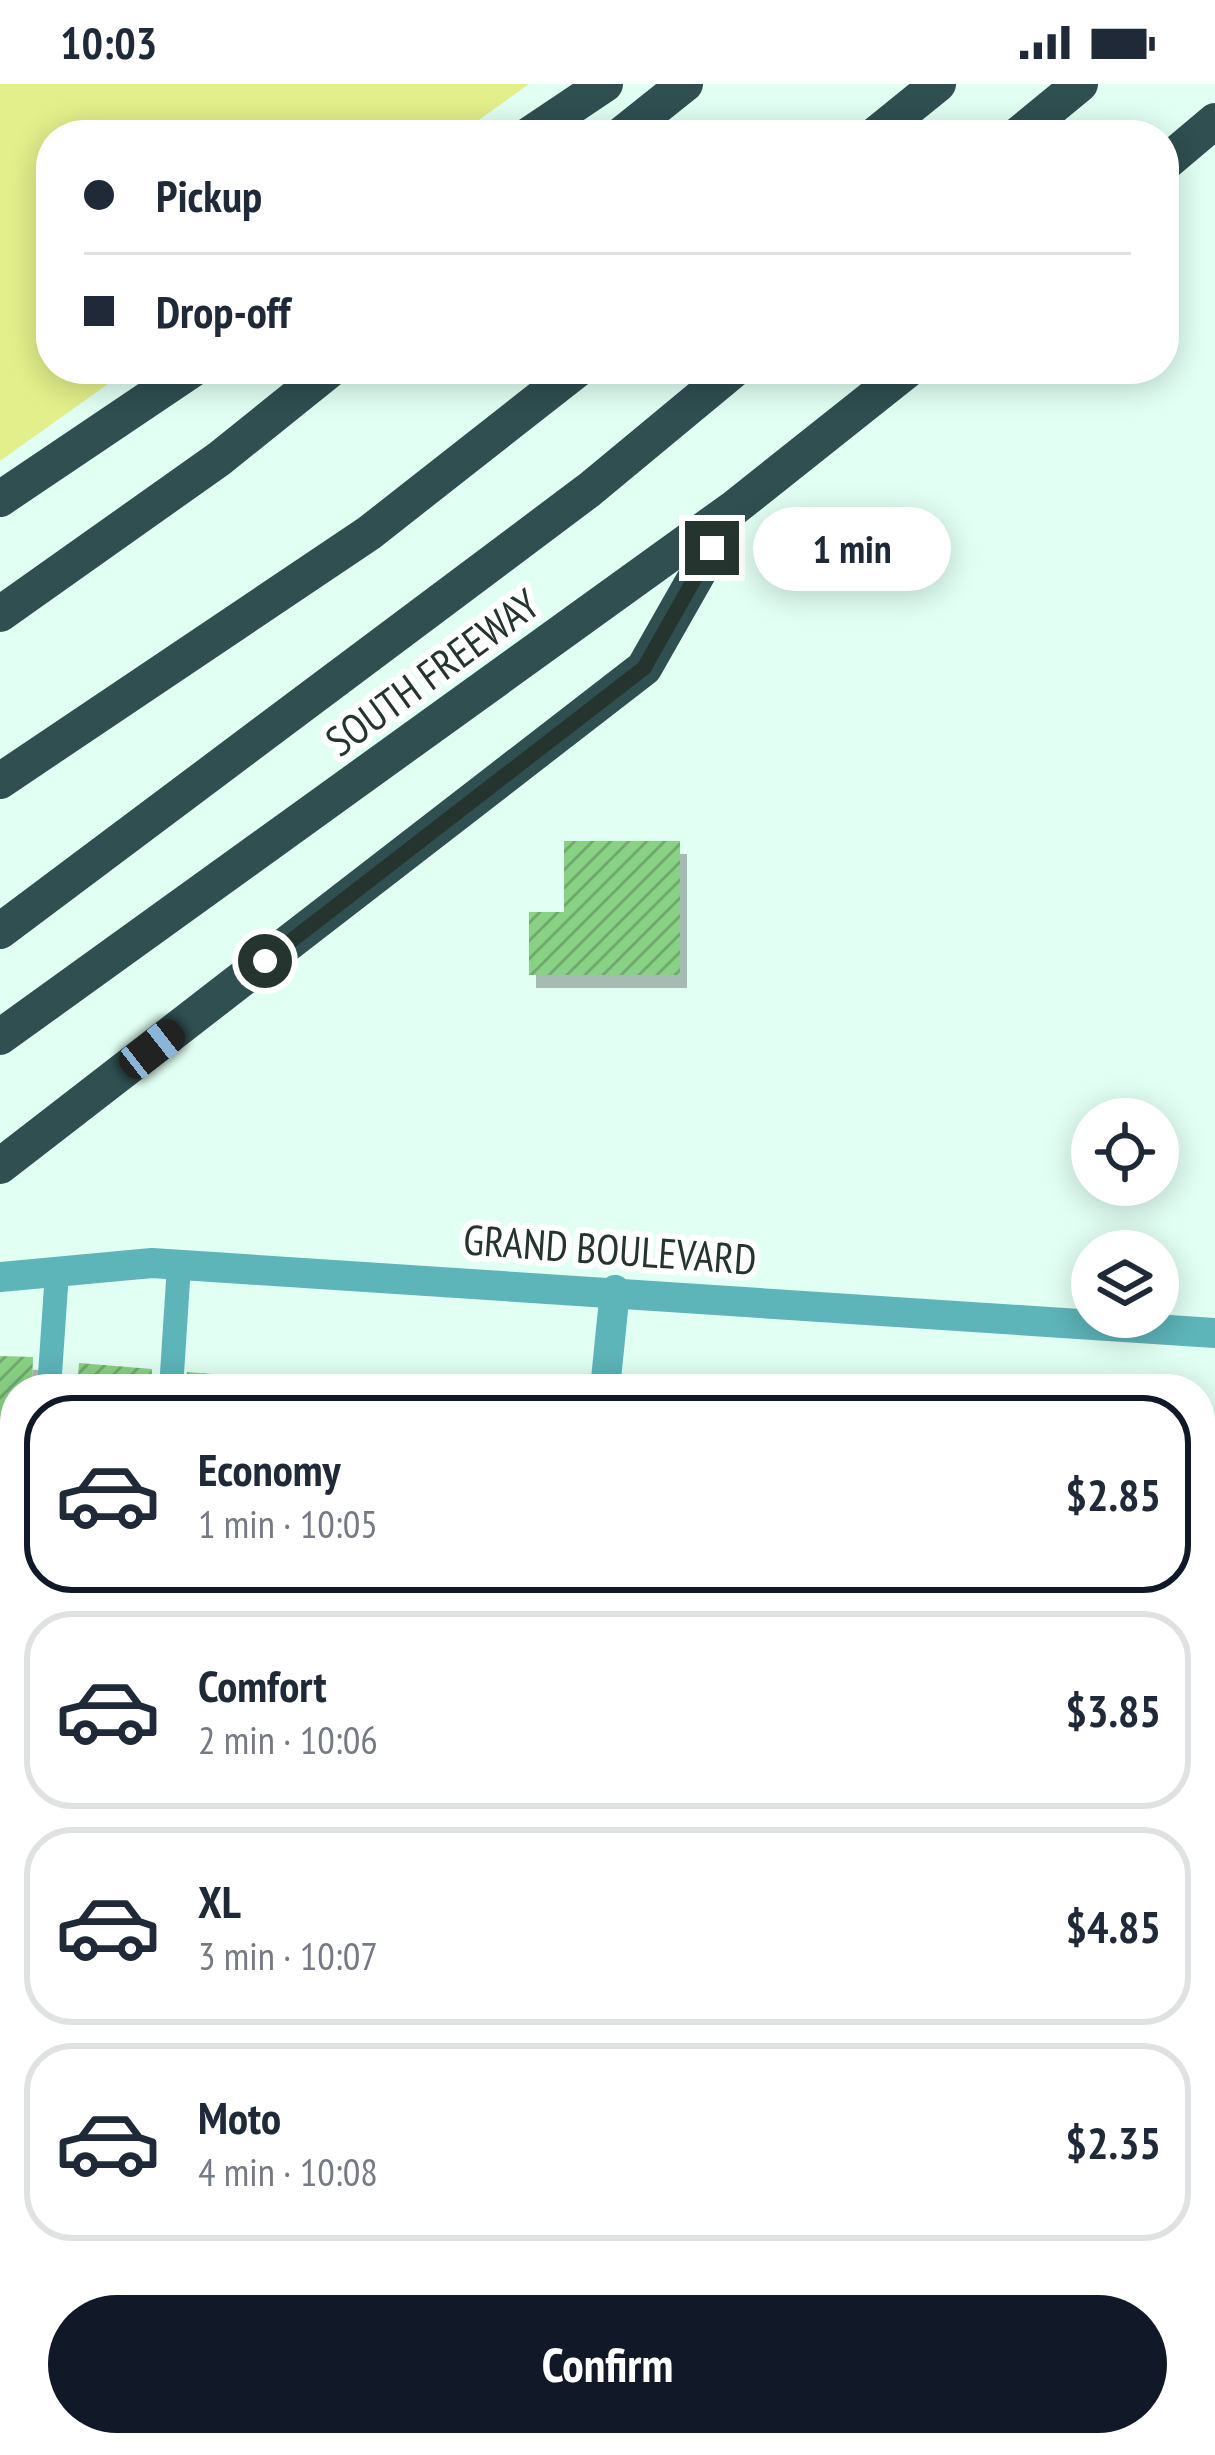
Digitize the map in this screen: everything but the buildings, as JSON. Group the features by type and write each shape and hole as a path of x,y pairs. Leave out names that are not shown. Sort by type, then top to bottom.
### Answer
{"highway":[{"path":"552,120 605,84"},
{"path":"640,120 685,84"},
{"path":"894,120 938,84"},
{"path":"1036,120 1080,84"},
{"path":"1179,151 1215,121"},
{"path":"0,499 171,384"},
{"path":"0,614 219,459 312,384"},
{"path":"0,781 369,533 559,384"},
{"path":"0,931 589,490 717,384"},
{"name":"SOUTH FREEWAY","path":"0,1037 734,508 890,384"},
{"path":"0,1166 644,668 734,508"}],"street":[{"name":"GRAND BOULEVARD","path":"0,1277 179,1265 616,1290 1215,1333"},
{"path":"607,1374 616,1290"}],"lane":[{"path":"172,1374 179,1265"},
{"path":"50,1374 57,1272"}],"green space":[{"path":"0,84 529,84 479,120 36,120 36,384 108,384 0,461"}],"route":[{"path":"265,961 644,668 712,548"}]}
